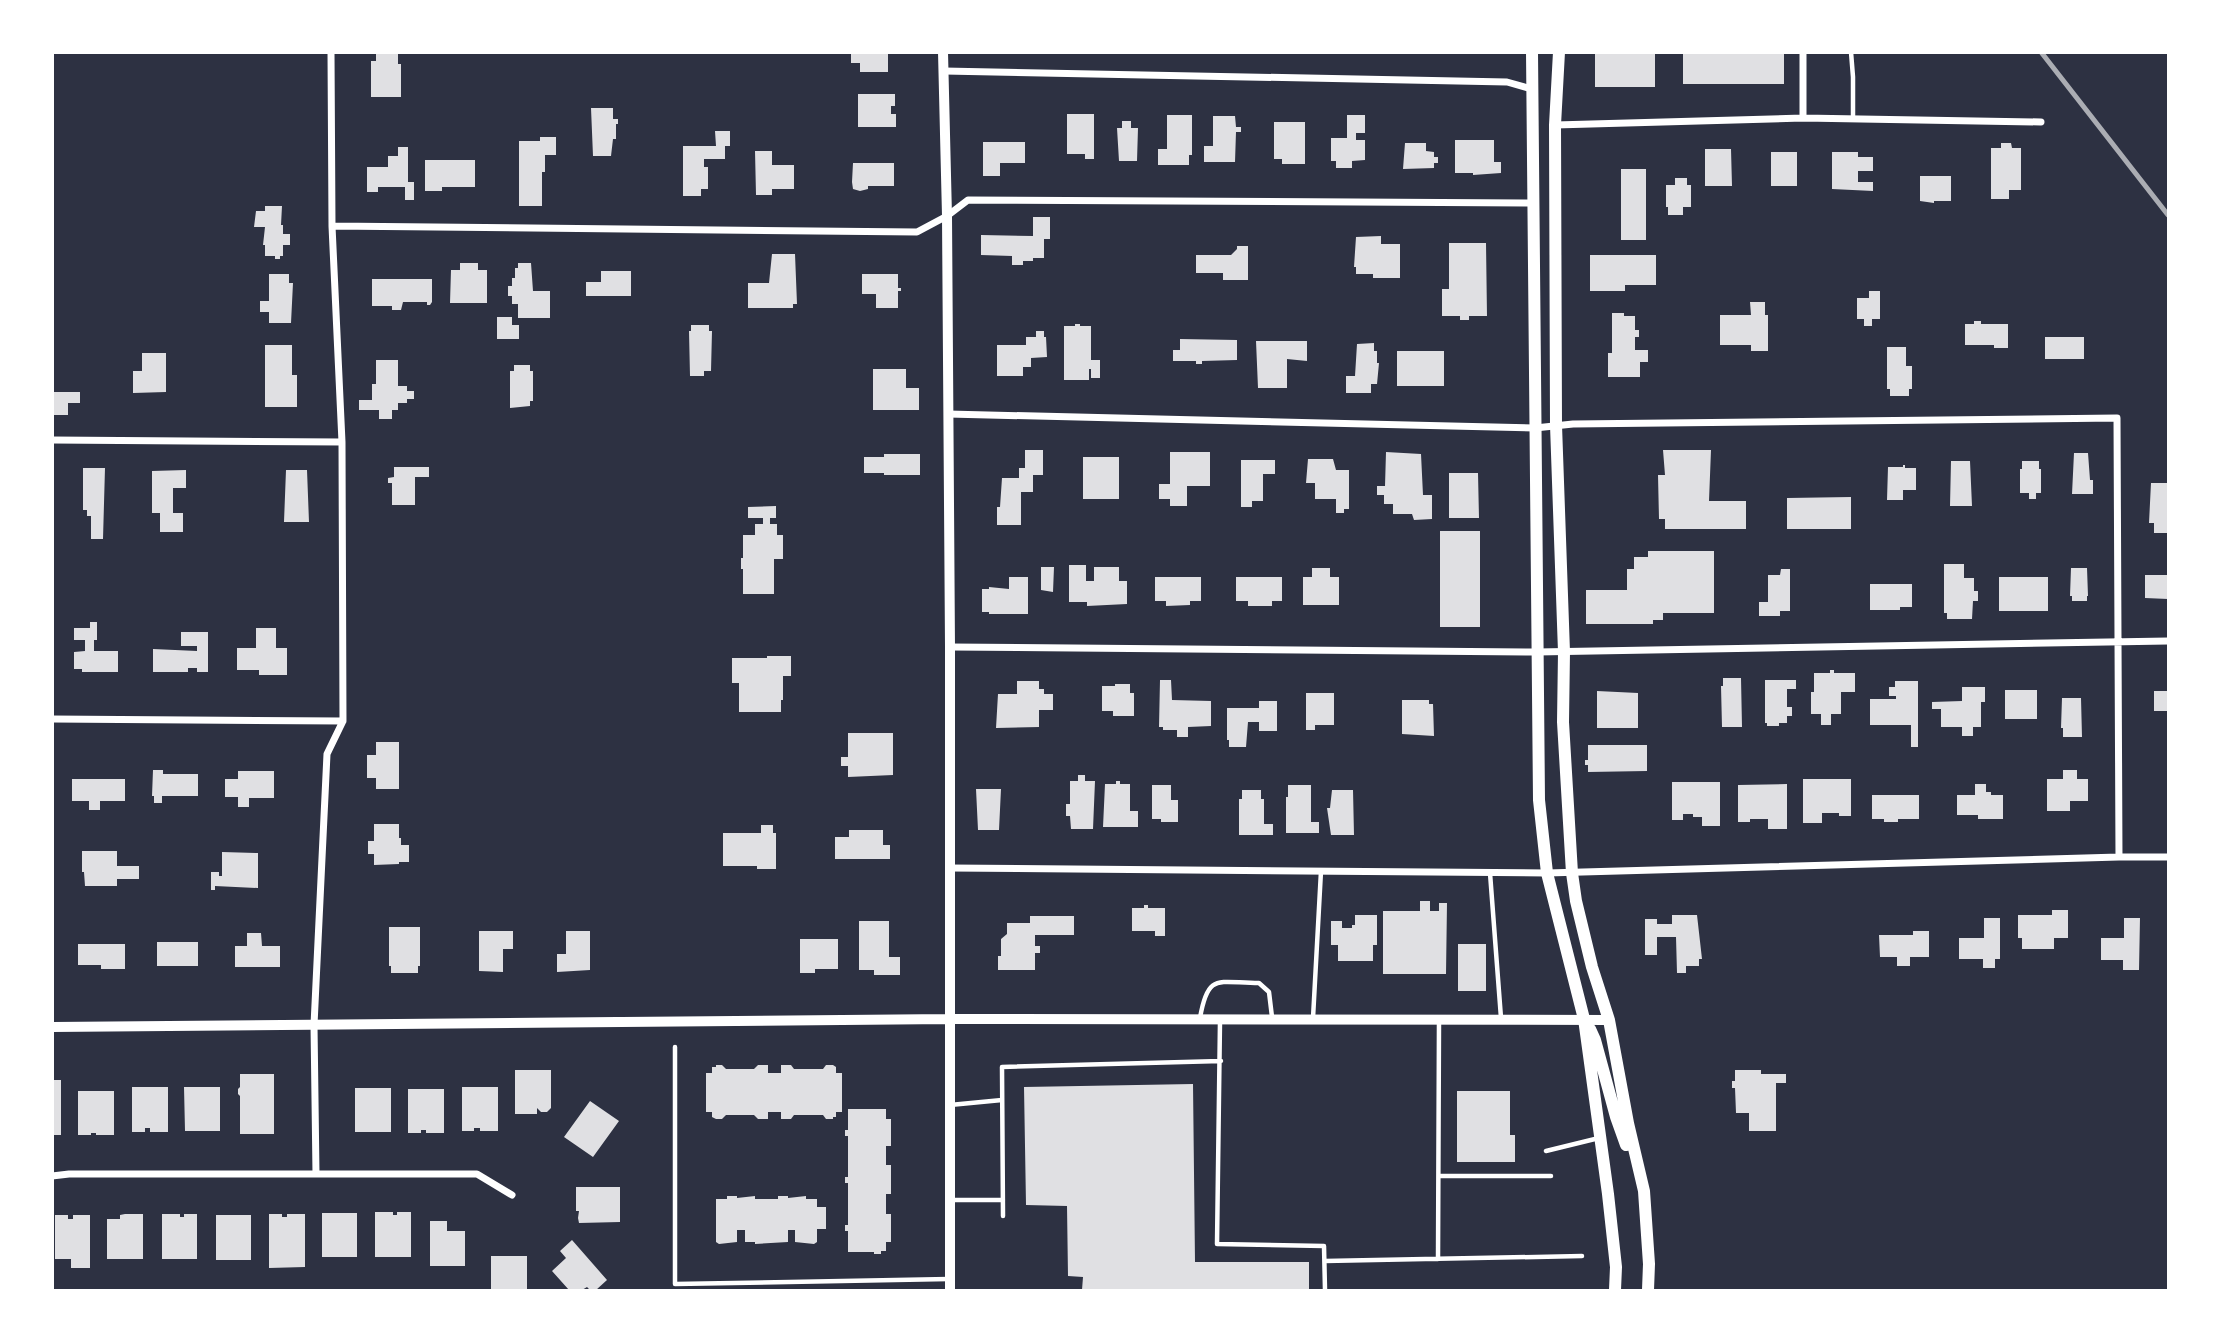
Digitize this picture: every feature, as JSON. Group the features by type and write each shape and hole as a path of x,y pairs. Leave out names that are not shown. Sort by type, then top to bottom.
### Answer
{"main road":[{"path":"1532,52 1539,800 1547,873 1584,1019 1616,1267 1615,1290"},
{"path":"1559,52 1555,125 1556,425 1564,652 1563,722 1572,873 1592,967 1609,1020 1644,1191 1648,1290"},
{"path":"1584,1019 1595,1041 1616,1117 1644,1191"}],"street":[{"path":"316,1174 314,1025 327,754 343,721 342,442 332,226 331,52"},
{"path":"943,52 950,647 950,1285"},
{"path":"1803,52 1803,118"},
{"path":"944,71 1507,82 1532,89"},
{"path":"1555,125 1803,118 2041,122"},
{"path":"332,226 917,232 947,216 968,200 1533,203"},
{"path":"948,414 1535,428 1556,425 2117,418 2119,857"},
{"path":"52,440 342,442"},
{"path":"950,647 1564,652 2168,641"},
{"path":"52,719 343,721"},
{"path":"949,868 1572,873 2168,857"},
{"path":"52,1027 949,1019 1609,1020"},
{"path":"52,1176 477,1174 512,1195"}],"lane":[{"path":"1851,52 1853,119"},
{"path":"1313,1019 1321,871"},
{"path":"1490,873 1501,1019"},
{"path":"1200,1019 1203,998 1214,983 1259,982 1269,992 1272,1019"},
{"path":"1220,1019 1217,1244 1324,1247 1325,1290"},
{"path":"1438,1259 1439,1019"},
{"path":"675,1047 675,1284 950,1285"},
{"path":"1003,1216 1002,1067 1221,1061"},
{"path":"950,1105 1002,1100"},
{"path":"1546,1151 1600,1137"},
{"path":"1439,1175 1551,1176"},
{"path":"950,1200 1003,1200"},
{"path":"1325,1261 1582,1256"}],"building":[{"path":"376,52 398,52 398,64 401,64 401,97 371,97 371,61 376,61"},
{"path":"851,52 888,52 888,72 860,72 860,63 851,63"},
{"path":"1595,52 1655,52 1655,87 1595,87"},
{"path":"1683,52 1784,52 1784,84 1683,84"},
{"path":"858,94 895,94 895,106 891,106 891,114 896,114 896,127 858,127"},
{"path":"591,108 613,108 613,119 618,119 611,156 593,156"},
{"path":"1067,114 1094,114 1094,159 1085,159 1085,154 1067,154"},
{"path":"1167,115 1192,115 1192,155 1189,155 1189,165 1158,165 1158,149 1167,149"},
{"path":"1347,115 1365,115 1365,133 1356,133 1356,140 1365,140 1365,160 1352,161 1352,168 1336,168 1336,161 1331,161 1331,138 1347,138"},
{"path":"1213,116 1235,116 1236,127 1241,127 1241,132 1236,132 1235,162 1204,162 1204,146 1213,146"},
{"path":"1122,121 1131,121 1131,128 1138,128 1137,161 1119,161 1117,128 1122,128"},
{"path":"1274,122 1305,122 1305,164 1282,164 1282,159 1274,159"},
{"path":"715,131 730,131 730,146 725,146 725,159 704,159 704,167 708,167 708,189 701,189 701,196 683,196 683,146 716,146"},
{"path":"540,137 556,137 556,155 545,155 542,206 519,206 519,141 540,141"},
{"path":"1455,140 1494,140 1494,162 1501,162 1501,173 1455,173"},
{"path":"983,142 1025,142 1025,163 1000,163 1000,176 983,176"},
{"path":"1405,143 1426,143 1426,151 1434,152 1438,163 1434,163 1434,168 1403,169"},
{"path":"2001,143 2011,143 2012,148 2021,148 2021,190 2009,190 2009,199 1991,199 1991,148 2001,148"},
{"path":"398,147 408,147 408,182 414,182 414,200 405,200 405,187 378,187 378,192 367,192 367,167 388,167 388,156 398,156"},
{"path":"1705,149 1731,149 1732,186 1705,186"},
{"path":"755,151 772,151 772,165 794,165 794,189 772,189 772,195 756,195"},
{"path":"1771,152 1797,152 1797,186 1771,186"},
{"path":"1832,152 1858,152 1858,157 1873,157 1873,171 1858,171 1858,182 1873,182 1873,191 1832,189"},
{"path":"425,160 475,160 475,187 442,187 442,191 425,191"},
{"path":"853,163 894,163 894,186 868,186 868,189 860,191 853,189"},
{"path":"1621,169 1646,169 1646,240 1621,240"},
{"path":"1920,176 1951,176 1951,201 1920,201"},
{"path":"1675,178 1687,178 1687,185 1691,185 1691,207 1683,207 1683,215 1668,215 1666,207 1666,185 1675,185"},
{"path":"265,206 282,206 283,234 290,234 290,245 283,245 283,256 280,256 280,259 265,256 265,227 254,227 256,211 265,211"},
{"path":"1033,217 1050,217 1050,239 1044,239 1044,258 1023,261 1023,265 1012,265 1012,256 981,255 981,235 1033,236"},
{"path":"1381,236 1381,244 1400,244 1400,278 1373,278 1373,274 1356,274 1356,237"},
{"path":"1449,243 1486,243 1487,316 1469,316 1469,320 1460,320 1460,316 1442,316 1442,289 1449,289"},
{"path":"1237,246 1248,246 1248,280 1223,280 1223,273 1196,273 1196,255 1231,255"},
{"path":"772,254 795,254 797,304 793,304 793,308 748,308 748,283 769,283"},
{"path":"1590,255 1656,255 1656,285 1625,285 1625,291 1590,291"},
{"path":"460,263 478,263 478,270 487,270 487,303 450,303 451,270 460,270"},
{"path":"518,263 531,263 533,291 550,291 550,318 518,318 518,304 512,304 512,296 508,296 508,286 512,286"},
{"path":"601,271 631,271 631,296 586,296 586,282 601,282"},
{"path":"269,274 289,274 289,283 293,283 291,323 269,323 269,312 260,312 260,301 269,301"},
{"path":"862,274 898,274 898,288 901,288 901,291 898,291 898,308 876,308 876,294 862,294"},
{"path":"372,279 432,279 432,302 427,305 427,302 403,302 401,310 392,310 392,306 372,306"},
{"path":"1869,291 1880,291 1880,319 1872,319 1872,326 1864,326 1864,319 1857,319 1857,298 1869,298"},
{"path":"1750,302 1765,302 1765,315 1768,315 1768,351 1751,351 1751,345 1720,345 1720,315 1751,315"},
{"path":"1612,313 1635,316 1635,330 1639,330 1639,337 1635,337 1635,350 1648,350 1648,362 1640,362 1640,377 1608,377 1608,353 1612,353"},
{"path":"497,317 512,317 512,325 519,325 519,339 497,339"},
{"path":"1974,321 1981,321 1981,324 2008,324 2008,348 1965,345 1965,324 1974,324"},
{"path":"691,325 709,325 709,331 712,331 711,371 704,371 704,376 690,376"},
{"path":"1064,326 1091,326 1091,360 1100,360 1100,378 1091,378 1089,369 1089,380 1064,380"},
{"path":"1036,331 1044,331 1047,357 1031,358 1031,367 1023,367 1023,376 997,376 997,345 1026,345 1026,337 1036,337"},
{"path":"2045,337 2084,337 2084,359 2045,359"},
{"path":"1180,339 1237,340 1237,360 1202,361 1202,364 1196,364 1196,361 1173,361 1173,350 1180,350"},
{"path":"1256,341 1307,341 1307,361 1287,359 1287,388 1258,388"},
{"path":"1374,343 1379,363 1377,384 1371,384 1371,393 1346,393 1346,376 1355,376 1357,344"},
{"path":"265,345 292,345 292,375 297,375 297,407 265,407"},
{"path":"1887,347 1906,347 1906,366 1912,366 1912,389 1909,389 1909,396 1890,396 1890,389 1887,389"},
{"path":"1397,351 1444,351 1444,386 1397,386"},
{"path":"142,353 166,353 166,392 133,393 133,371 142,371"},
{"path":"376,360 398,360 398,386 407,386 407,391 414,391 414,399 407,399 407,403 398,403 398,410 392,410 392,419 379,419 379,410 359,410 359,400 372,400 372,384 376,384"},
{"path":"514,365 530,365 530,371 533,371 533,401 530,401 530,406 510,408 510,371 514,371"},
{"path":"873,369 906,369 906,388 919,388 919,410 873,410"},
{"path":"52,392 80,392 80,403 68,403 68,415 52,415"},
{"path":"1025,450 1043,450 1043,475 1033,475 1033,492 1021,492 1021,525 997,525 1002,478 1019,478 1019,468 1025,468"},
{"path":"1663,450 1711,450 1709,501 1746,501 1746,529 1665,529 1665,519 1659,519 1658,475 1665,475"},
{"path":"1170,452 1210,452 1210,486 1187,486 1187,506 1170,506 1170,499 1159,499 1159,484 1170,484"},
{"path":"1386,452 1421,454 1423,495 1432,495 1432,519 1414,520 1412,514 1393,514 1393,504 1384,504 1384,495 1377,495 1377,486 1385,486"},
{"path":"2074,453 2088,453 2093,494 2072,494"},
{"path":"884,454 920,454 920,475 864,473 864,457 884,457"},
{"path":"1083,457 1119,457 1119,499 1083,499"},
{"path":"1308,459 1333,459 1336,470 1349,470 1349,509 1344,509 1344,513 1336,513 1336,499 1315,499 1315,483 1306,483"},
{"path":"1241,460 1275,460 1275,474 1263,474 1263,501 1252,501 1252,507 1241,507"},
{"path":"1951,461 1970,461 1972,506 1950,506"},
{"path":"2022,461 2039,461 2041,493 2036,493 2036,499 2029,499 2029,493 2020,493"},
{"path":"1903,465 1905,468 1916,468 1916,490 1903,490 1903,500 1887,500 1888,467"},
{"path":"394,467 429,467 429,477 415,477 415,505 392,505 392,483 388,483 388,478 394,477"},
{"path":"83,468 105,468 103,539 91,539 91,516 87,516 87,510 83,510"},
{"path":"186,470 186,488 173,488 173,513 183,513 183,532 160,532 160,513 152,513 152,471"},
{"path":"286,470 307,470 309,522 284,522"},
{"path":"1449,473 1478,473 1479,518 1449,518"},
{"path":"2151,483 2168,483 2168,533 2154,533 2154,523 2149,523"},
{"path":"1851,497 1851,529 1787,529 1787,498"},
{"path":"776,506 776,518 770,518 770,524 777,524 777,535 783,535 783,559 774,559 774,594 743,594 743,535 755,535 755,524 763,524 763,518 748,518 748,507"},
{"path":"1440,531 1480,531 1480,627 1440,627"},
{"path":"1648,551 1714,551 1714,613 1663,613 1663,620 1653,620 1653,624 1586,624 1586,590 1627,590 1627,569 1634,569 1634,557 1648,557"},
{"path":"1944,564 1964,564 1964,578 1974,578 1974,591 1978,591 1978,601 1973,601 1972,619 1947,619 1947,613 1944,613"},
{"path":"1069,565 1086,565 1086,581 1094,581 1094,567 1119,567 1119,581 1127,581 1127,604 1087,606 1087,602 1069,602"},
{"path":"1041,567 1054,567 1053,592 1041,590"},
{"path":"1312,568 1330,568 1330,577 1339,577 1339,605 1303,605 1303,577 1312,577"},
{"path":"2071,568 2087,568 2087,601 2072,601"},
{"path":"1781,569 1790,569 1790,611 1780,611 1780,616 1759,616 1759,602 1768,602 1768,575 1780,575"},
{"path":"2145,575 2168,575 2168,599 2145,598"},
{"path":"1009,577 1028,577 1028,614 982,612 982,589 1009,589"},
{"path":"1155,577 1201,577 1201,601 1190,601 1190,605 1166,606 1166,601 1155,601"},
{"path":"1236,577 1282,577 1282,601 1272,601 1272,606 1248,606 1248,601 1236,601"},
{"path":"1999,577 2048,577 2048,611 1999,611"},
{"path":"1870,584 1912,584 1912,607 1900,607 1900,610 1870,610"},
{"path":"90,622 97,622 94,651 118,651 118,672 82,672 82,669 74,669 74,652 85,651 85,640 74,640 74,628 90,628"},
{"path":"256,628 276,628 276,648 287,648 287,675 259,675 259,670 237,670 237,648 256,648"},
{"path":"181,632 208,632 208,672 197,672 197,668 188,668 188,672 153,672 153,649 197,651 197,646 181,646"},
{"path":"791,656 791,676 783,676 781,712 739,712 739,683 732,683 732,658"},
{"path":"1830,670 1834,670 1834,673 1855,673 1855,692 1841,692 1841,714 1831,714 1831,725 1821,725 1821,714 1811,714 1814,673 1830,673"},
{"path":"1723,678 1741,678 1742,727 1722,727"},
{"path":"1160,680 1171,680 1172,700 1211,701 1211,726 1188,727 1188,737 1177,737 1177,730 1163,730 1163,727 1159,727"},
{"path":"1765,680 1796,680 1796,689 1787,689 1787,707 1792,707 1792,716 1787,716 1787,723 1767,726 1765,723"},
{"path":"1017,681 1039,681 1039,689 1044,689 1044,694 1053,694 1053,710 1039,710 1039,727 996,728 998,694 1017,694"},
{"path":"1895,681 1918,681 1918,747 1911,747 1911,725 1870,725 1870,699 1896,699 1896,696 1889,696 1889,687 1895,687"},
{"path":"1130,684 1130,693 1134,693 1134,716 1113,716 1113,711 1102,711 1102,686"},
{"path":"1962,687 1985,687 1985,702 1981,702 1981,727 1973,727 1973,736 1962,736 1962,727 1941,727 1941,709 1932,709 1932,702 1962,701"},
{"path":"2005,690 2037,690 2037,719 2005,719"},
{"path":"1597,691 1638,693 1638,728 1597,728"},
{"path":"2154,691 2168,691 2168,711 2154,711"},
{"path":"1306,693 1334,693 1334,725 1315,725 1315,730 1306,730"},
{"path":"2062,698 2081,698 2082,737 2063,737"},
{"path":"1402,700 1429,700 1429,704 1433,704 1434,736 1402,734"},
{"path":"1259,701 1277,701 1277,731 1259,731 1259,722 1248,722 1246,747 1229,747 1227,708 1259,708"},
{"path":"848,733 893,733 893,775 848,777 848,766 841,766 841,757 848,757"},
{"path":"376,742 399,742 399,789 376,789 376,778 367,778 367,755 376,755"},
{"path":"1588,745 1647,745 1647,771 1588,772 1585,760 1588,760"},
{"path":"153,770 163,770 163,774 198,774 198,796 162,796 162,803 154,803"},
{"path":"2063,770 2077,770 2077,779 2088,779 2088,801 2070,801 2070,811 2047,811 2047,779 2063,779"},
{"path":"238,771 274,771 274,798 249,798 249,807 238,807 238,797 225,797 225,779 238,779"},
{"path":"1078,775 1085,775 1085,781 1095,781 1093,829 1071,829 1070,816 1066,816 1066,804 1070,804 1070,781 1078,781"},
{"path":"72,779 125,779 125,801 100,801 100,810 89,810 89,801 72,801"},
{"path":"1803,779 1851,779 1851,816 1822,813 1822,823 1803,823"},
{"path":"1116,781 1130,784 1130,811 1138,811 1138,827 1103,827 1105,784 1116,784"},
{"path":"1672,782 1720,782 1720,826 1702,826 1702,817 1693,817 1693,814 1683,814 1683,820 1672,820"},
{"path":"1787,784 1787,829 1768,829 1768,819 1738,822 1738,785"},
{"path":"1975,784 1986,784 1986,792 1991,792 1991,795 2003,795 2003,819 1978,819 1978,815 1957,815 1957,795 1975,795"},
{"path":"1152,785 1171,785 1171,800 1178,800 1178,822 1152,819"},
{"path":"1288,785 1311,785 1311,822 1319,822 1319,833 1286,833"},
{"path":"976,789 1001,789 999,830 978,830"},
{"path":"1242,790 1261,790 1261,799 1264,799 1264,824 1273,824 1273,835 1239,835 1239,799 1242,799"},
{"path":"1332,790 1353,790 1354,835 1331,835 1327,808 1330,808"},
{"path":"1872,795 1919,795 1919,819 1884,822 1884,819 1872,819"},
{"path":"374,824 399,824 401,845 409,845 409,862 374,865 374,854 368,854 368,841 374,841"},
{"path":"761,825 773,825 773,833 776,833 776,869 723,866 723,833 761,833"},
{"path":"849,830 883,830 883,845 890,845 890,859 835,859 835,837 849,837"},
{"path":"82,851 117,851 117,866 139,866 139,879 117,879 117,886 85,886"},
{"path":"222,852 258,853 258,888 215,886 215,890 211,890 211,872 219,872 219,876 222,876"},
{"path":"1420,901 1430,901 1430,911 1439,911 1439,903 1447,903 1446,974 1383,974 1383,911 1420,911"},
{"path":"1144,905 1148,905 1148,908 1165,908 1165,936 1155,936 1155,931 1132,931 1132,908 1144,908"},
{"path":"2052,910 2068,910 2068,938 2054,938 2054,949 2022,949 2022,938 2018,938 2018,915 2052,915"},
{"path":"1355,915 1377,915 1377,945 1373,945 1373,961 1338,961 1338,945 1331,945 1331,921 1342,921 1342,928 1352,928 1352,925 1355,925"},
{"path":"1672,915 1697,915 1702,959 1699,959 1699,966 1686,966 1686,973 1677,973 1676,937 1657,937 1657,955 1645,955 1645,919 1657,919 1657,924 1672,924"},
{"path":"1030,916 1074,916 1074,935 1035,935 1035,946 1040,946 1040,953 1035,953 1035,970 998,970 1001,939 1007,934 1007,923 1030,923"},
{"path":"1984,918 2000,918 2000,959 1995,959 1995,968 1983,968 1983,959 1959,959 1959,938 1984,938"},
{"path":"2124,918 2140,918 2139,970 2123,970 2123,960 2101,960 2101,938 2124,938"},
{"path":"859,921 889,921 889,957 900,957 900,975 874,975 874,970 859,970"},
{"path":"389,927 420,927 418,973 391,973"},
{"path":"479,931 513,931 513,949 503,949 503,972 479,971"},
{"path":"566,931 590,931 590,970 557,972 557,954 566,954"},
{"path":"1913,931 1929,931 1929,957 1910,957 1910,966 1897,966 1897,957 1880,957 1879,935 1913,935"},
{"path":"247,933 261,933 262,946 280,946 280,967 235,967 235,946 247,946"},
{"path":"800,939 838,939 838,969 815,969 815,973 800,973"},
{"path":"157,942 198,942 198,966 157,966"},
{"path":"78,944 125,944 125,969 78,965"},
{"path":"1458,944 1486,944 1486,991 1458,991"},
{"path":"722,1065 726,1069 754,1069 758,1065 768,1065 768,1073 781,1073 781,1065 791,1065 794,1069 823,1069 826,1065 833,1065 836,1067 836,1073 842,1073 842,1112 836,1112 833,1119 826,1119 823,1115 794,1115 791,1119 781,1119 781,1112 768,1112 768,1119 758,1119 754,1115 726,1115 722,1119 716,1119 712,1117 712,1112 706,1112 706,1073 712,1073 712,1067"},
{"path":"515,1070 551,1070 551,1108 547,1112 541,1112 537,1108 537,1114 515,1114"},
{"path":"1735,1070 1786,1074 1786,1083 1776,1083 1776,1131 1749,1131 1749,1113 1736,1113 1735,1088 1732,1088"},
{"path":"240,1074 274,1074 274,1134 240,1134"},
{"path":"52,1080 61,1080 61,1135 52,1135"},
{"path":"1193,1084 1195,1262 1309,1262 1309,1290 1082,1290 1083,1277 1068,1276 1067,1206 1026,1205 1024,1087"},
{"path":"132,1087 168,1087 168,1132 150,1132 150,1128 145,1128 145,1132 132,1132"},
{"path":"184,1087 220,1087 220,1131 185,1131"},
{"path":"462,1087 498,1087 498,1131 480,1131 480,1128 474,1128 474,1131 462,1131"},
{"path":"355,1088 391,1088 391,1132 355,1132"},
{"path":"408,1089 444,1089 444,1133 426,1133 426,1130 421,1130 421,1133 408,1133"},
{"path":"78,1091 114,1091 114,1135 78,1135"},
{"path":"1457,1091 1510,1091 1510,1135 1515,1135 1515,1162 1457,1162"},
{"path":"590,1101 619,1121 593,1157 564,1137"},
{"path":"848,1109 886,1109 886,1119 891,1119 891,1146 886,1146 886,1165 891,1165 891,1194 886,1194 886,1214 891,1214 891,1242 886,1242 886,1251 881,1251 881,1254 848,1252 848,1231 845,1231 845,1225 848,1225 848,1183 845,1183 845,1177 848,1177 848,1136 845,1136 845,1130 848,1130"},
{"path":"576,1187 620,1187 620,1222 579,1223"},
{"path":"727,1196 778,1199 778,1196 806,1196 806,1199 817,1199 817,1207 826,1207 826,1229 817,1229 817,1242 814,1244 795,1242 795,1230 788,1230 788,1242 755,1244 745,1242 745,1230 737,1230 737,1242 719,1244 716,1242 716,1199 727,1199"},
{"path":"375,1212 393,1212 393,1215 397,1215 397,1212 411,1212 411,1257 375,1257"},
{"path":"322,1213 357,1213 357,1257 322,1257"},
{"path":"143,1214 143,1259 107,1259 107,1219 120,1219 120,1215"},
{"path":"162,1214 180,1214 180,1217 184,1217 184,1214 197,1214 197,1259 162,1259"},
{"path":"269,1214 282,1214 282,1217 287,1217 287,1214 305,1214 305,1267 269,1268"},
{"path":"55,1215 68,1215 68,1219 73,1219 73,1215 90,1215 90,1268 71,1268 71,1259 55,1259"},
{"path":"216,1215 251,1215 251,1260 216,1260"},
{"path":"430,1221 447,1221 447,1231 465,1231 465,1266 430,1266"},
{"path":"572,1240 607,1280 596,1290 587,1287 582,1290 569,1290 552,1271 566,1258 560,1251"},
{"path":"491,1256 527,1256 527,1290 491,1290"}],"railway":[{"path":"2041,52 2168,215"}]}
